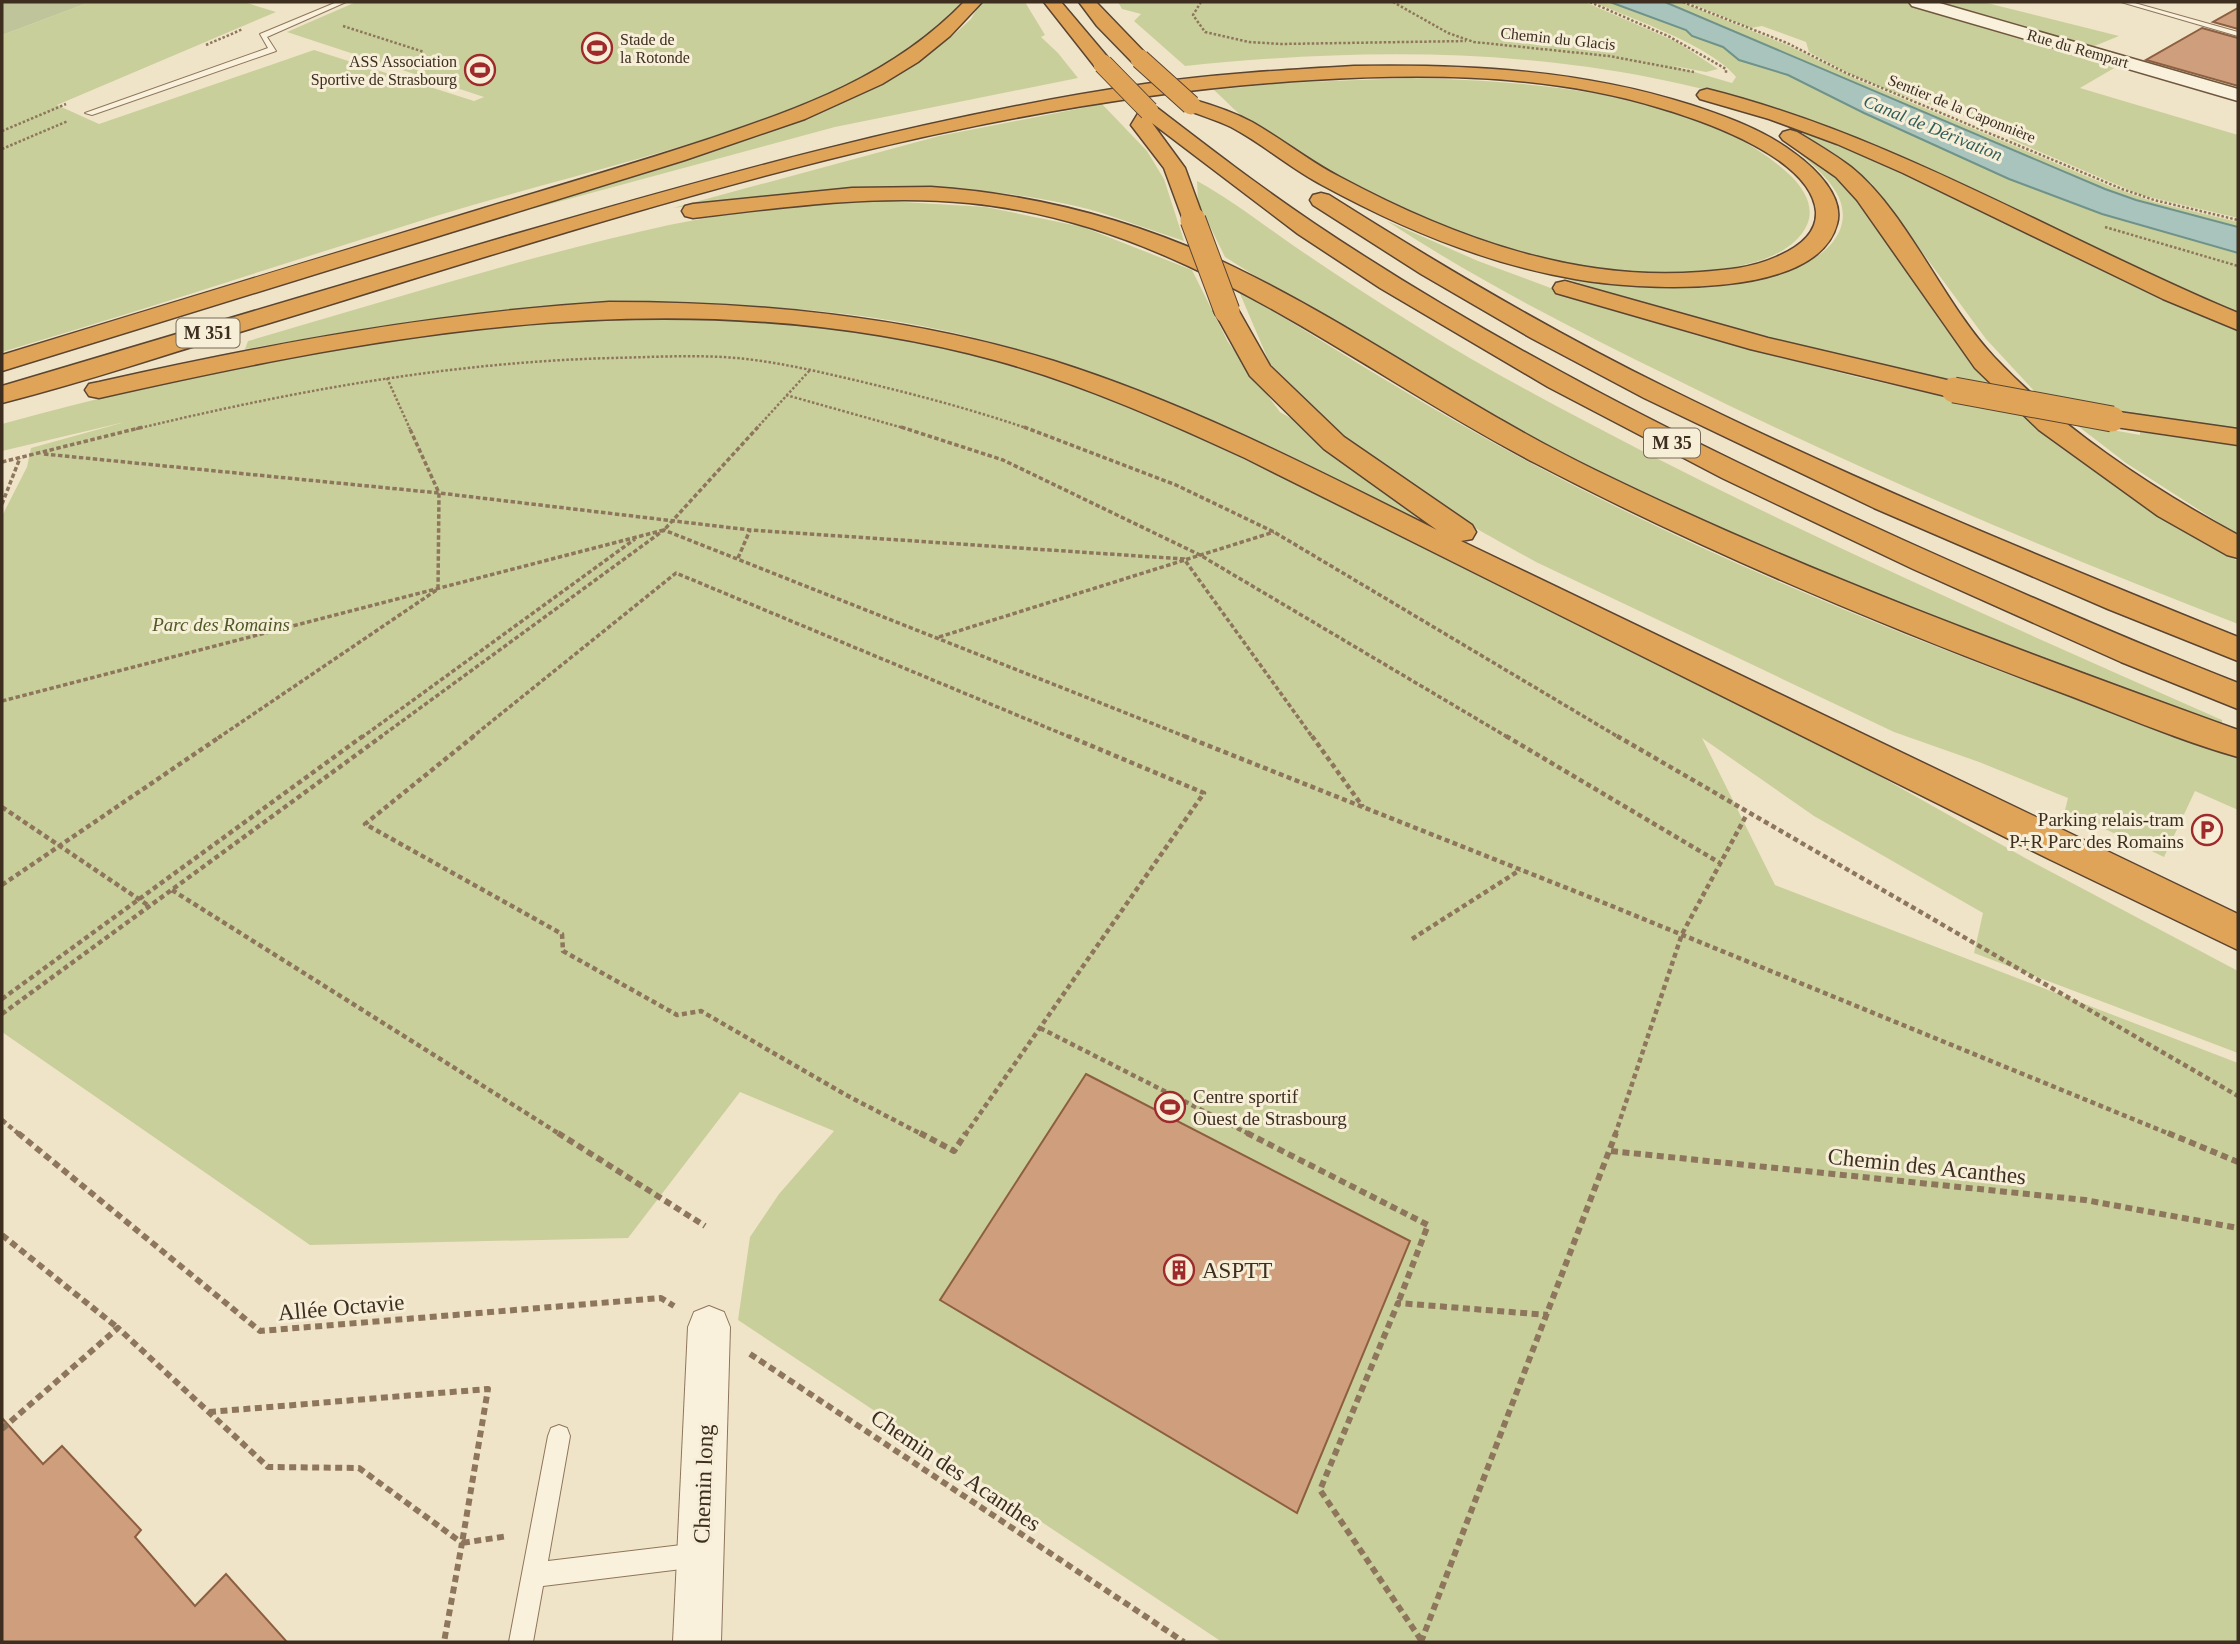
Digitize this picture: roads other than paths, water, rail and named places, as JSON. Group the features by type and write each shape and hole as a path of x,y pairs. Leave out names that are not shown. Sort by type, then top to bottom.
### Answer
{"highway":[{"path":"2,363 678,156 777,122 848,92 904,63 947,29 973,2"},
{"name":"M 35","path":"1052,2 1103,64 1149,111 1216,166 1343,255 1567,388 1673,444 1859,531 2021,605 2238,697"},
{"name":"M 35","path":"1087,2 1140,59 1191,105 1256,157 1380,239 1517,321 1710,420 1893,505 2052,575 2238,650"},
{"path":"2,375 748,158 916,117 1057,90 1235,66 1402,59 1526,65 1644,83 1717,98 1831,135 1900,164 2165,291 2238,322"},
{"path":"404,274 659,200 929,130 1024,110 1157,88 1307,73 1473,72 1556,80 1646,98 1708,117 1766,144 1803,171 1824,198 1827,211 1824,233 1815,246 1797,258 1749,274 1697,280 1637,279 1572,271 1496,253 1404,218 1290,159 1238,122 1191,105"},
{"path":"1644,83 1757,120 1806,145 1844,173 1884,218 1934,295 1993,371 2049,424 2169,510 2238,548"},
{"path":"1149,111 1141,125 1167,155 1184,184 1192,220 1227,311 1259,370 1334,443 1424,509 1598,622"},
{"path":"404,274 689,211 818,197 918,194 1007,201 1095,223 1179,251 1251,286 1459,409 1572,470 1807,579 1942,634 2238,744"},
{"path":"1442,234 1473,254 1562,287 1665,320 1787,353 1954,390 2112,419 2238,437"},
{"name":"M 351","path":"2,395 404,274"},
{"path":"2,413 250,355 475,321 596,311 700,311 775,315 878,328 1026,361 1083,380 1234,440 1598,622 2238,933"},
{"path":"1921,779 2142,908 2238,957"}],"street":[{"name":"Rue du Rempart","path":"1917,2 2238,94"},
{"name":"Chemin long","path":"697,1642 709,1326"}],"lane":[{"path":"89,113 273,49 263,36 342,2"},
{"path":"2124,2 2238,34"},
{"path":"520,1642 559,1436"},
{"path":"533,1576 701,1555"}],"water":[{"name":"Canal de Dérivation","path":"1610,2 1665,2 2105,189 2238,227 2238,253 2102,214 2009,179 1788,75 1739,60 1723,47 1692,36 1686,30"}],"place":[{"name":"Stade de la Rotonde","path":"597,48"},
{"name":"ASS Association Sportive de Strasbourg","path":"480,70"},
{"name":"Parking relais-tram P+R Parc des Romains","path":"2207,830"},
{"name":"Centre sportif Ouest de Strasbourg","path":"1170,1107"},
{"name":"ASPTT","path":"1179,1270"}],"park label":[{"name":"Parc des Romains","path":"221,624"}]}
